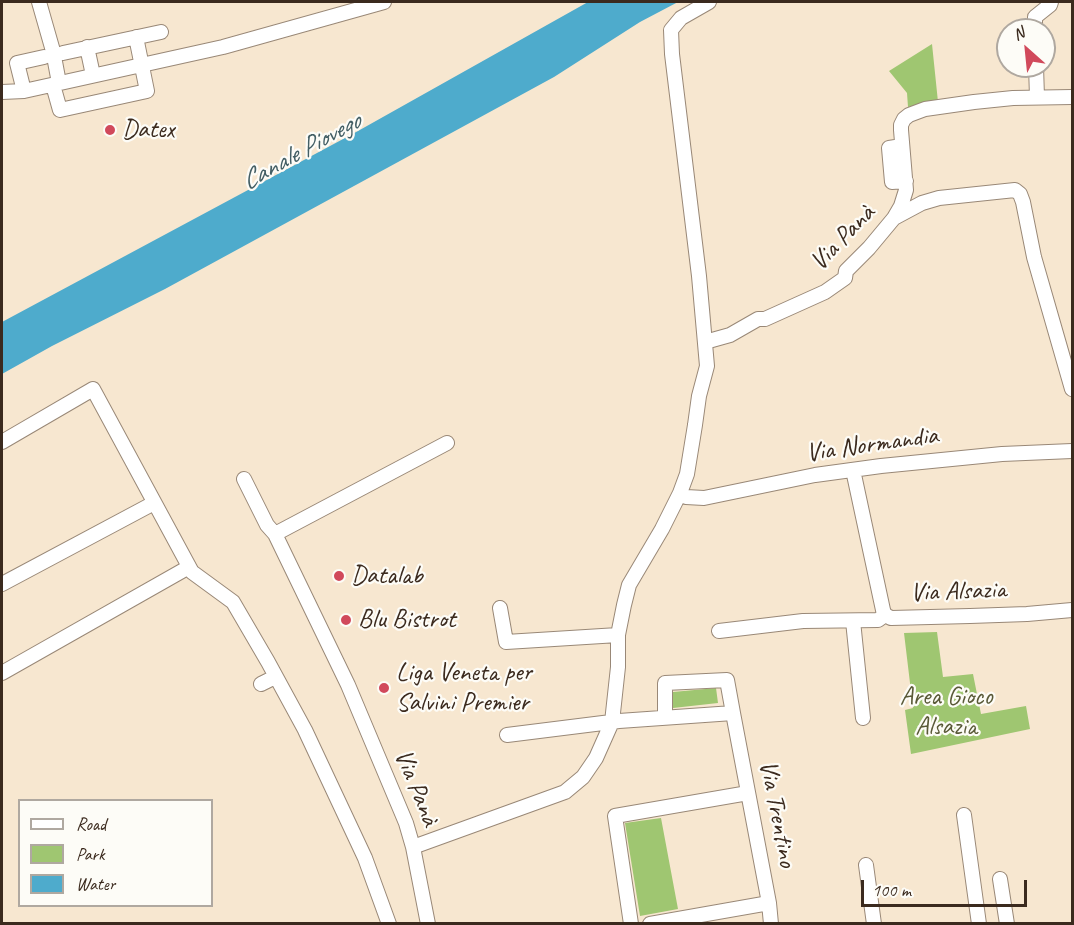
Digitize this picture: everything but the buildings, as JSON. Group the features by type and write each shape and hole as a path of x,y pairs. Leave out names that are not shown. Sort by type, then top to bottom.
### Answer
{"street":[{"path":"39,2 52,51 60,110 147,92 136,37"},
{"path":"2,92 24,91 223,46 384,2"},
{"name":"Via Panà","path":"244,479 267,525 275,534 348,685 406,824 413,847 565,792 583,777 596,758 612,722 618,667 618,635 629,585 662,529 687,474 699,396 707,366 671,30 681,18 709,2"},
{"path":"1035,18 1051,2"},
{"path":"63,53 161,32"},
{"path":"87,47 93,75"},
{"path":"24,91 17,63 44,57"},
{"path":"1036,78 1037,97"},
{"path":"2,100 24,91"},
{"path":"894,218 906,190 901,124 914,112 974,102 1072,97"},
{"name":"Via Panà","path":"705,342 730,335 758,319 765,319 825,292 845,278 846,271 894,218 921,203 939,198 1015,190 1020,194 1023,202 1039,274 1072,389"},
{"path":"2,441 93,389 190,570 233,602 275,677 304,730 365,858 389,924"},
{"path":"275,534 447,443"},
{"name":"Via Normandia","path":"680,493 686,497 704,498 805,477 915,462 993,454 1072,451"},
{"name":"Via Alsazia","path":"853,470 885,615 891,618 970,616 1072,610"},
{"path":"2,584 154,503"},
{"path":"2,673 190,570"},
{"path":"500,608 506,642 618,635"},
{"path":"719,631 802,621 878,620 885,615"},
{"path":"852,621 863,717"},
{"path":"261,684 275,677"},
{"name":"Via Trentino","path":"665,717 665,683 727,680 771,924"},
{"path":"507,735 612,722 733,713"},
{"path":"631,924 615,816 748,793"},
{"path":"964,815 979,924"},
{"path":"413,847 428,924"},
{"path":"866,865 874,924"},
{"path":"1000,879 1007,924"},
{"path":"650,924 769,903"}],"green space":[{"path":"932,44 938,102 908,107 907,93 889,71"},
{"name":"Area Gioco Alsazia","path":"937,632 943,677 973,674 981,714 1026,706 1030,729 911,754 905,710 913,708 904,633"},
{"path":"716,688 718,703 673,708 673,692"},
{"path":"661,818 678,909 640,916 625,823"}],"water":[{"path":"588,2 678,2 640,22 554,77 165,289 2,374 2,322 358,131"}],"place":[{"name":"Datex","path":"110,130"},
{"name":"Datalab","path":"339,576"},
{"name":"Blu Bistrot","path":"346,620"},
{"name":"Liga Veneta per Salvini Premier","path":"384,688"}],"water label":[{"name":"Canale Piovego","path":"301,152"}]}
